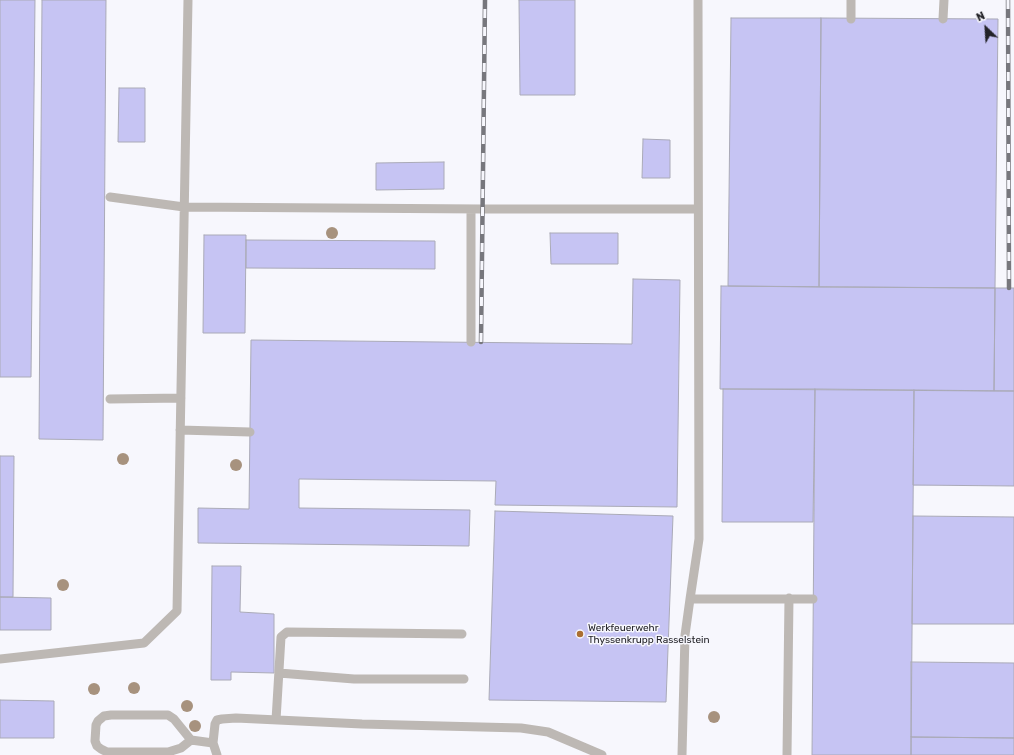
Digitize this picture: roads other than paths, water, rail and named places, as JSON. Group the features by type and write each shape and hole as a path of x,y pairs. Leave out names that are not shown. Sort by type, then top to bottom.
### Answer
{"lane":[{"path":"0,659 144,642 177,611 188,0"},
{"path":"682,755 685,635 699,539 698,0"},
{"path":"851,0 851,18"},
{"path":"943,19 944,0"},
{"path":"110,197 184,206 471,209 698,209"},
{"path":"471,209 471,342"},
{"path":"110,399 181,398"},
{"path":"180,430 250,432"},
{"path":"788,755 789,598"},
{"path":"690,599 813,599"},
{"path":"276,720 281,637 288,632 462,634"},
{"path":"279,673 354,679 464,679"},
{"path":"191,740 181,748 168,752 107,752 97,746 95,741 96,725 104,716 111,715 168,715 174,719 191,740 213,743"},
{"path":"218,755 213,743 215,724 217,720 236,718 362,724 521,728 548,732 602,755"}],"railway":[{"path":"481,342 485,0"},
{"path":"1008,0 1009,288"}],"place":[{"name":"Werkfeuerwehr Thyssenkrupp Rasselstein","path":"580,634"}]}
